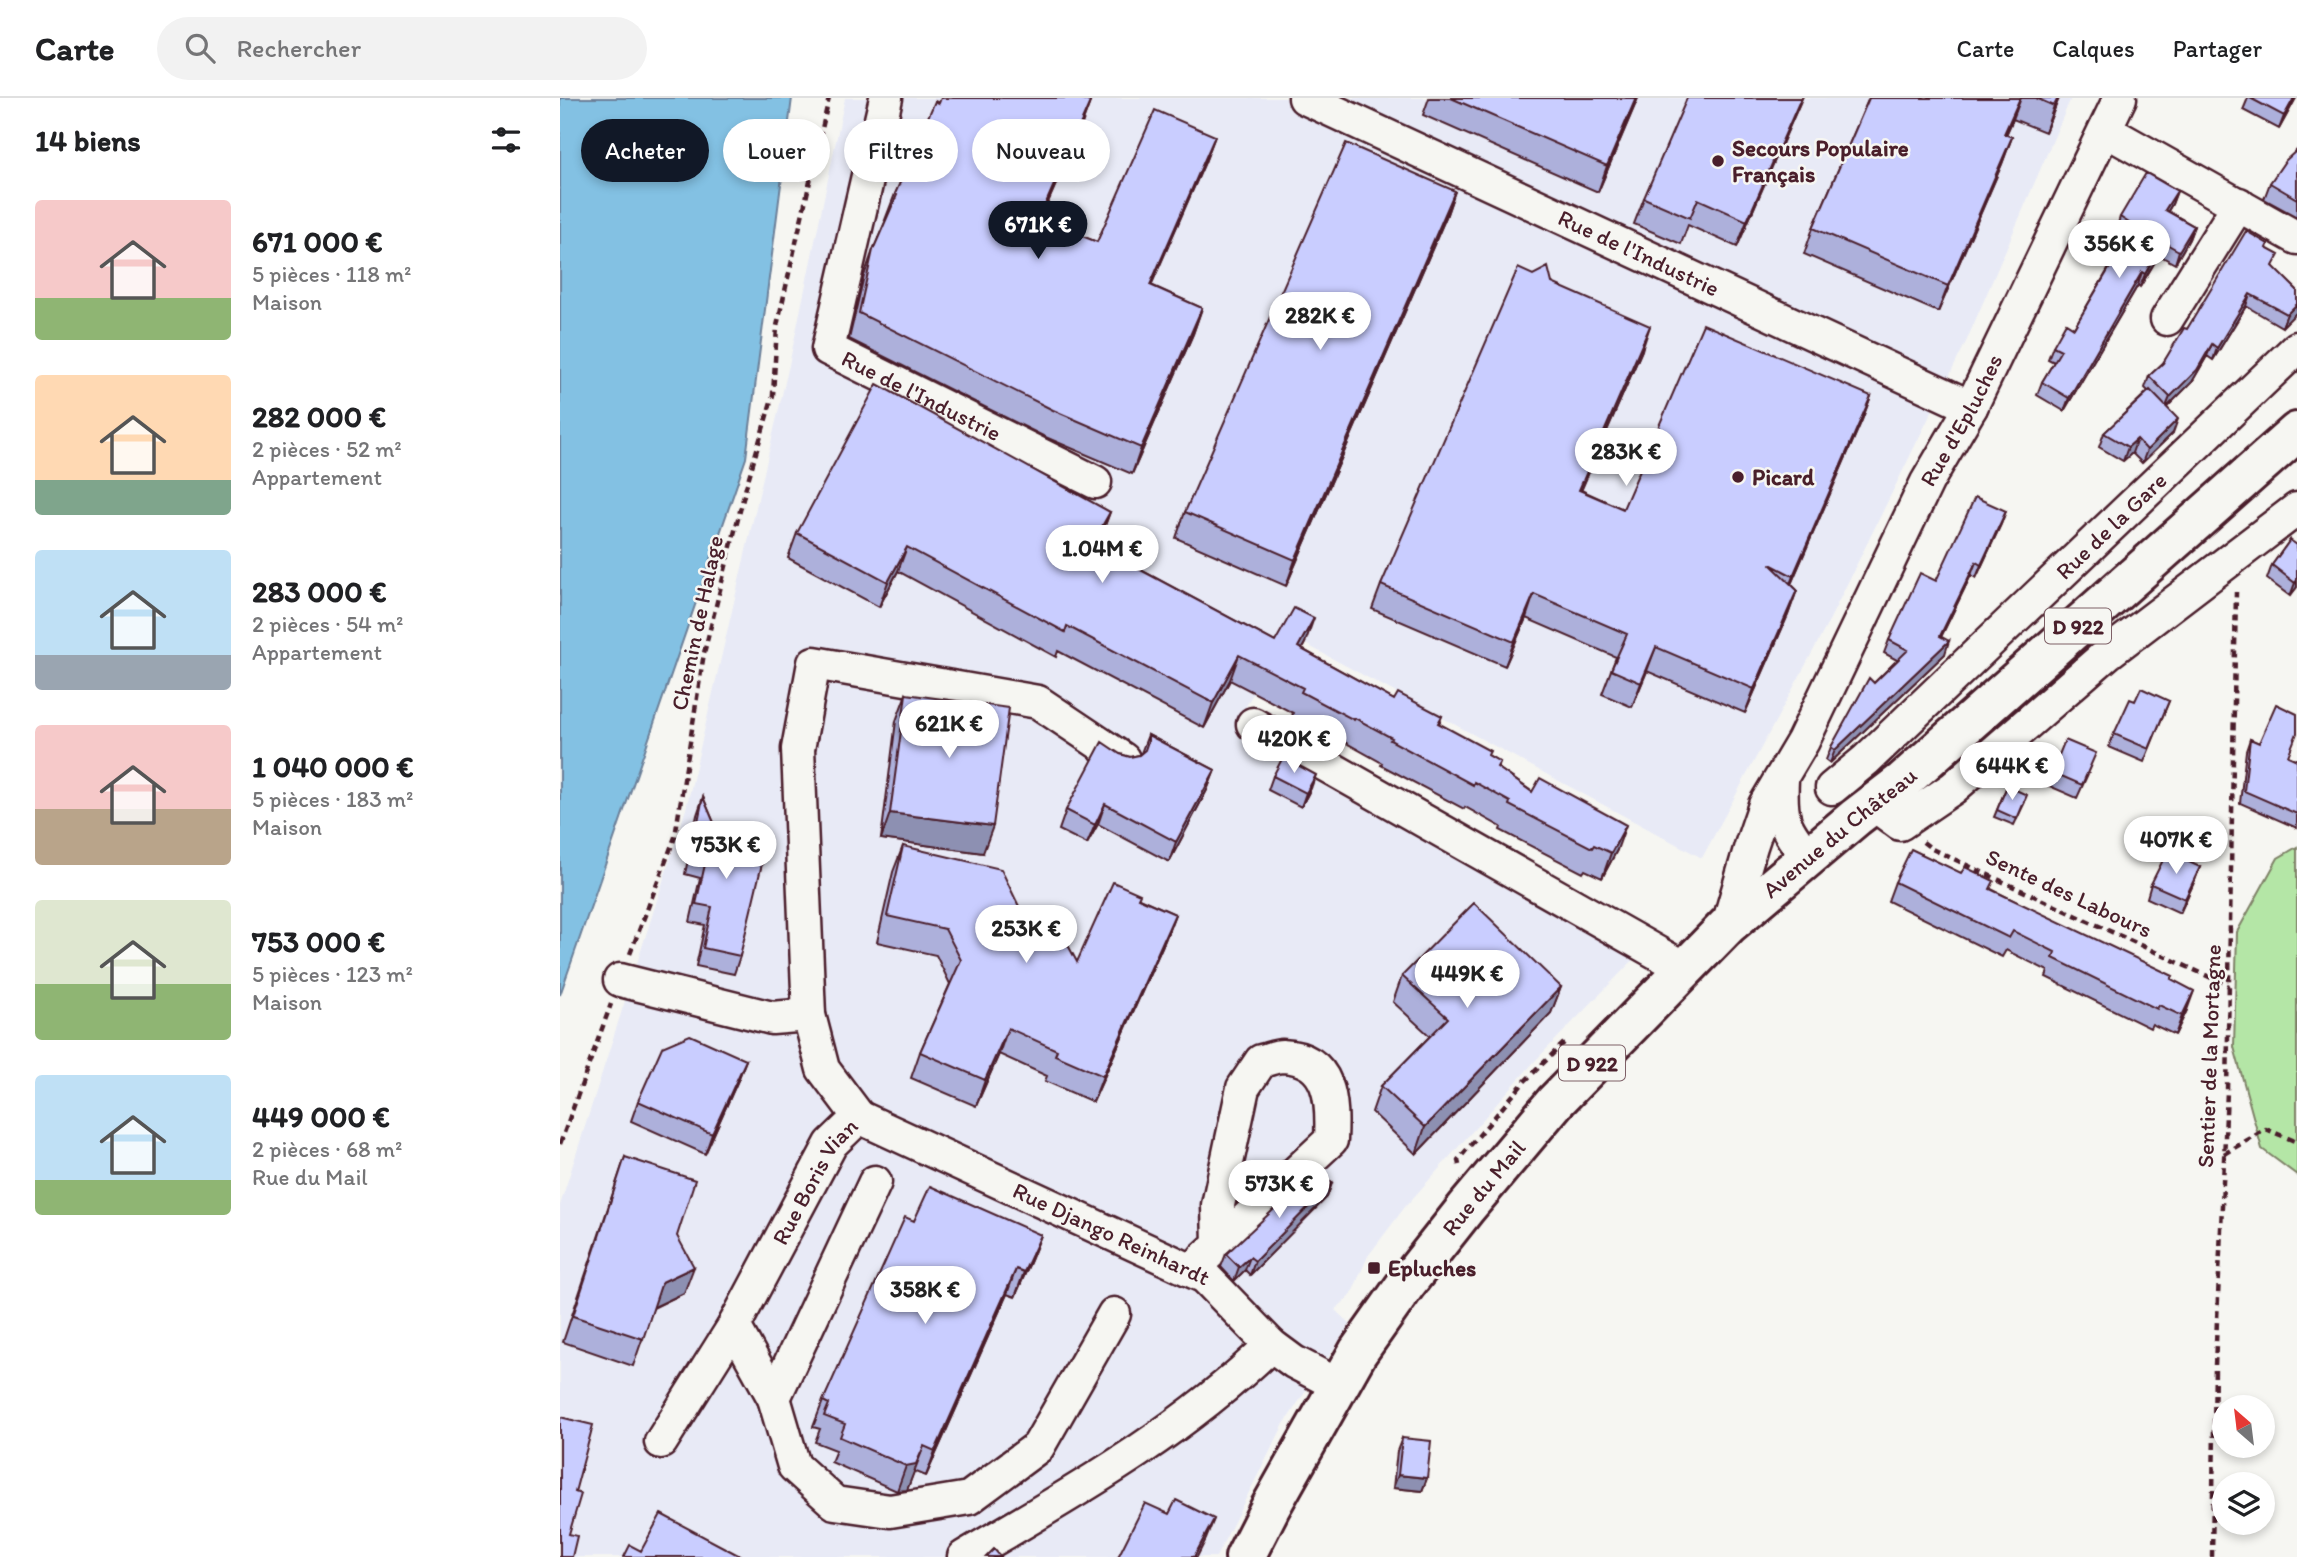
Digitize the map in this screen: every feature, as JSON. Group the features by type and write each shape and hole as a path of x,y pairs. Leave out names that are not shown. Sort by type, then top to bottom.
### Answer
{"main road":[{"name":"Avenue du Château","path":"1728,925 1809,858 1877,815 1903,781 2297,432"},
{"name":"Rue du Mail","path":"1244,1557 1364,1343 1406,1284 1555,1102 1728,925"}],"street":[{"name":"Rue de l'Industrie","path":"886,98 828,349 1095,482"},
{"name":"Rue de l'Industrie","path":"1305,98 1361,110 1971,407"},
{"name":"Rue d'Epluches","path":"1728,925 1765,805 1803,741 1927,482 1971,407 2120,98"},
{"path":"2105,130 2297,238"},
{"path":"2167,319 2239,204"},
{"name":"Rue de la Gare","path":"1832,788 1866,760 2297,348"},
{"path":"1803,741 1832,788 1877,815 1953,788 2108,653 2297,509"},
{"name":"Rue Boris Vian","path":"661,1442 734,1326 831,1144 859,1117 823,1069 809,1015 799,748 814,663 1038,702 1123,759"},
{"path":"1253,724 1684,968"},
{"name":"Rue d'Epluches","path":"1782,779 1780,808 1790,836 1809,858"},
{"path":"620,980 772,1018 809,1015"},
{"path":"1194,1271 1219,1244 1331,1140 1332,1113 1327,1083 1310,1063 1282,1056 1261,1061 1242,1088 1218,1205 1219,1244"},
{"name":"Rue Django Reinhardt","path":"859,1117 1205,1277 1271,1346 1294,1362 1340,1386"},
{"path":"775,1398 875,1182"},
{"path":"734,1326 775,1398 794,1466 835,1503 890,1511 969,1497 1038,1447 1114,1314"},
{"path":"964,1557 1119,1465 1233,1380 1271,1346"}],"path":[{"name":"Chemin de Halage","path":"560,1144 674,837 704,653 746,487 773,395 777,327 829,98"},
{"name":"Sentier de la Mortagne","path":"2211,1557 2214,1366 2229,986 2237,555"},
{"name":"Sente des Labours","path":"1877,815 1932,849 2229,986"},
{"path":"2224,1154 2266,1129 2297,1142"}],"shaded area":[{"path":"845,98 2071,98 1966,342 1827,625 1702,858 1285,633 1235,727 1249,735 1245,743 1637,956 1535,1061 1405,1207 1368,1256 1351,1295 1335,1310 1350,1324 1284,1424 1216,1557 560,1557 560,1205 686,809 789,365 827,182 830,182 830,170"}],"green space":[{"path":"2297,847 2297,1175 2262,1149 2234,1047 2237,932 2278,858"}],"water":[{"path":"560,98 792,98 789,119 723,119 723,182 781,182 746,458 560,995"}],"building":[{"path":"941,98 1080,98 1090,102 1083,119 972,119 972,182 1055,182 1039,219 1097,242 1155,110 1215,136 1150,285 1202,308 1141,448 1053,410 859,313 873,250 900,182 958,182 958,119 927,119 935,101 939,103"},
{"path":"1451,98 1636,98 1607,166"},
{"name":"Secours Populaire Français","path":"1687,98 1801,98 1747,221 1698,199 1690,218 1644,198"},
{"path":"1869,98 2020,98 2004,134 2012,137 1948,286 1813,228"},
{"path":"2036,98 2058,98 2054,106"},
{"path":"2250,98 2294,98 2284,116"},
{"path":"1346,143 1455,191 1295,560 1185,512"},
{"path":"2297,150 2297,199 2270,183 2285,161"},
{"path":"2146,173 2177,191 2165,210 2194,226 2179,251 2163,242 2145,274 2142,272 2069,398 2042,382 2061,350 2053,346 2066,323 2074,328 2116,257 2122,244 2118,242 2129,223 2120,217"},
{"path":"2246,231 2268,244 2266,248 2279,255 2273,266 2297,290 2297,304 2287,314 2250,294 2217,348 2212,344 2197,370 2170,397 2149,376 2163,363 2184,328 2187,329"},
{"path":"1548,267 1552,283 1650,326 1579,490 1623,509 1703,324 1871,396 1793,576 1770,564 1797,590 1754,689 1656,647 1641,683 1611,670 1627,634 1534,594 1514,642 1381,585 1518,268 1533,275"},
{"path":"877,384 1110,512 1092,544 1275,642 1294,608 1314,618 1298,647 1394,700 1398,693 1442,716 1438,723 1490,751 1488,755 1500,762 1497,767 1532,792 1540,778 1626,825 1611,853 1594,845 1592,848 1509,805 1510,802 1474,782 1473,785 1390,740 1392,738 1301,692 1303,688 1239,655 1213,703 1067,626 1065,632 907,547 888,582 797,533"},
{"path":"2150,390 2178,419 2147,450 2137,439 2128,447 2104,433"},
{"path":"1975,497 2006,511 1981,565 1976,562 1940,636 1949,641 1835,750 1831,747 1869,678 1874,683 1908,650 1889,640 1920,573 1936,581"},
{"path":"2290,540 2297,545 2295,583 2272,565"},
{"path":"2141,688 2169,701 2149,749 2114,734 2130,699 2135,701"},
{"path":"906,694 1009,708 993,826 890,813"},
{"path":"2276,704 2297,714 2297,733 2288,756 2297,760 2297,814 2244,791 2250,739 2259,743"},
{"path":"1148,735 1215,770 1176,842 1105,804 1095,825 1066,810 1102,742 1130,757 1145,750"},
{"path":"2065,740 2096,753 2082,785 2052,772"},
{"path":"1283,757 1316,775 1306,793 1273,776"},
{"path":"2007,786 2027,795 2017,819 1997,810"},
{"path":"703,797 714,823 752,831 737,841 766,847 740,956 703,948 712,907 696,904 706,860 691,856"},
{"path":"903,846 1001,869 1028,925 1045,916 1053,917 1077,962 1113,882 1140,894 1138,898 1175,914 1103,1076 1055,1055 1057,1050 1008,1028 985,1080 920,1052 961,960 945,929 887,916"},
{"path":"1911,849 1961,873 1965,867 1994,881 1990,889 2173,976 2171,979 2194,991 2182,1016 2159,1005 2157,1009 2053,958 2055,952 2013,931 2009,938 1895,882"},
{"path":"2167,852 2200,867 2185,899 2151,884"},
{"path":"1474,903 1561,987 1425,1127 1381,1086 1448,1018 1402,976"},
{"path":"690,1035 746,1060 712,1134 638,1101 662,1047"},
{"path":"625,1157 695,1180 677,1236 694,1267 662,1282 643,1339 573,1316"},
{"path":"1317,1169 1332,1183 1255,1261 1250,1257 1239,1267 1226,1254"},
{"path":"930,1186 1041,1235 1024,1272 1016,1269 935,1451 924,1446 916,1464 906,1466 840,1437 845,1424 824,1416 829,1404 823,1401 905,1217 914,1221"},
{"path":"560,1417 593,1425 575,1492 581,1494 569,1534 577,1536 572,1557 560,1557"},
{"path":"1402,1438 1431,1441 1427,1478 1398,1475"},
{"path":"1176,1500 1214,1519 1194,1557 1118,1557 1145,1503 1169,1514"},
{"path":"661,1514 742,1557 624,1557 630,1545 641,1551"},
{"path":"994,1549 1001,1557 986,1557"}],"place":[{"name":"Secours Populaire Français","path":"1718,161"},
{"name":"Picard","path":"1738,477"},
{"name":"Epluches","path":"1374,1268"}]}
